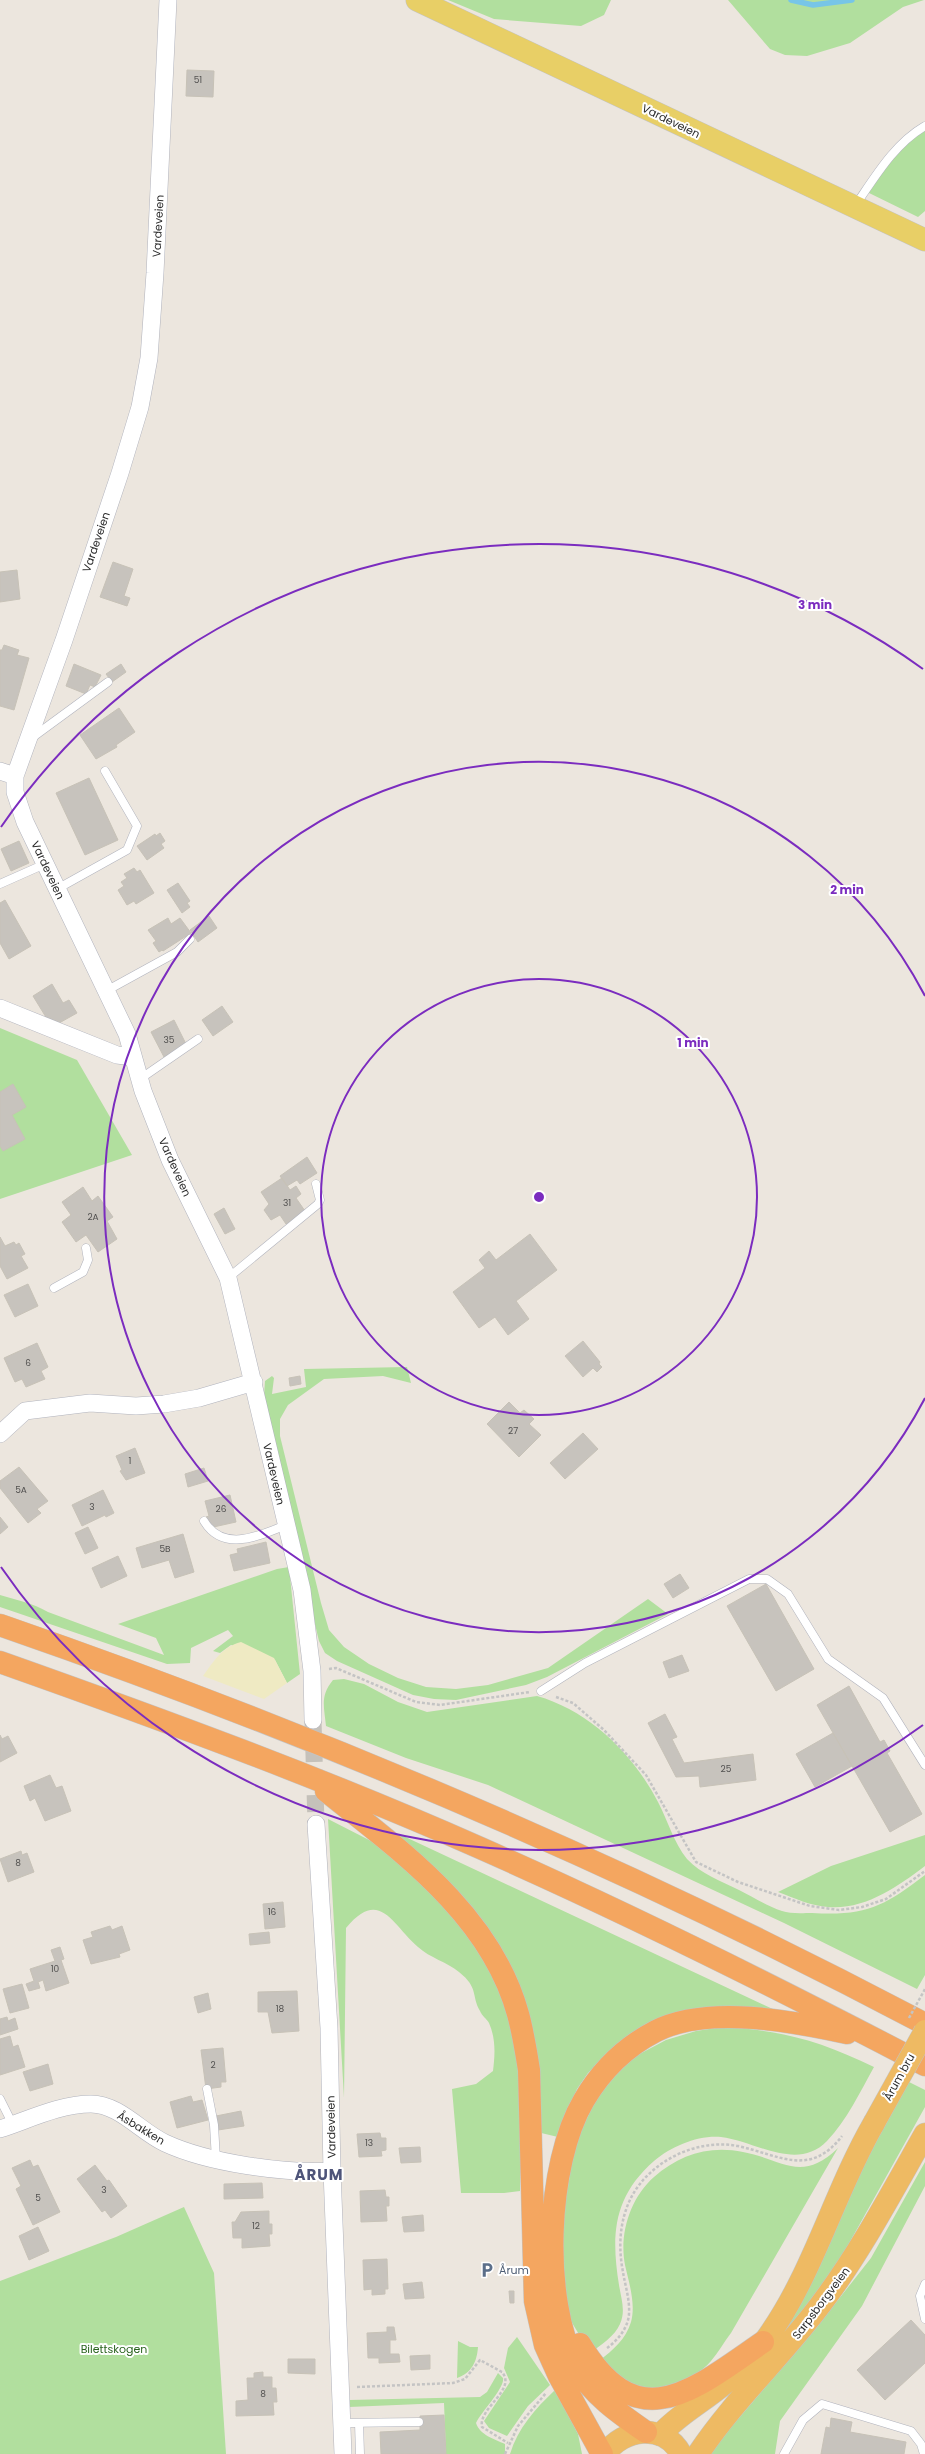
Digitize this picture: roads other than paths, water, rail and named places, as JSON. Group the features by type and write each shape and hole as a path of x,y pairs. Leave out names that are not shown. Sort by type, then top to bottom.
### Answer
{"highway":[{"path":"0,1625 188,1692 300,1736 493,1816 753,1936 925,2024"},
{"path":"0,1662 308,1776 477,1846 586,1896 735,1968 925,2066"},
{"path":"308,1776 394,1846 453,1900 485,1942 511,1993 523,2032 529,2070 535,2301 545,2345 559,2376 604,2454 621,2437 633,2433 653,2433 671,2423 724,2384 763,2342"},
{"path":"681,2454 670,2441 621,2415 589,2385 576,2367 567,2348 561,2324 552,2263 552,2224 558,2183 569,2138 583,2101 604,2070 633,2045 656,2031 679,2023 706,2019 758,2019 875,2039"},
{"name":"Årum bru","path":"763,2342 805,2273 854,2158 925,2031"},
{"name":"Sarpsborgveien","path":"698,2454 713,2432 786,2349 844,2273 889,2200 924,2136"},
{"path":"561,2324 579,2342 592,2364 604,2377 629,2396 648,2400 667,2397 694,2388 763,2342"}],"main road":[{"name":"Vardeveien","path":"417,0 742,155 855,206 925,240"}],"street":[{"name":"Vardeveien","path":"168,0 160,186 148,365 140,407 120,473 27,741 7,773 25,822 127,1034 140,1079 170,1160 228,1278 254,1382 302,1590 312,1671 313,1720"},
{"path":"0,1008 117,1055 133,1057"},
{"path":"0,1434 25,1411 90,1403 136,1406 164,1404 199,1398 254,1382"},
{"name":"Vardeveien","path":"316,1824 329,2028 332,2170 343,2454"},
{"name":"Åsbakken","path":"7,2127 76,2106 92,2104 124,2116 164,2142 216,2160 311,2172 332,2170"}],"lane":[{"path":"855,206 893,152 915,132 925,126"},
{"path":"27,741 108,682"},
{"path":"56,889 127,850 137,826 105,770"},
{"path":"0,884 45,864"},
{"path":"106,991 177,952 190,939"},
{"path":"140,1079 198,1038"},
{"path":"228,1278 318,1204 320,1200 316,1184"},
{"path":"54,1288 83,1272 88,1260 86,1248"},
{"path":"204,1521 215,1536 229,1540 240,1540 286,1525"},
{"path":"540,1691 585,1663 750,1579 767,1579 788,1594 828,1659 883,1698 925,1765"},
{"path":"208,2089 214,2125 216,2160"},
{"path":"0,2099 7,2127"},
{"path":"925,2284 920,2296 925,2319"},
{"path":"784,2454 803,2420 822,2404 911,2431 921,2444 924,2454"},
{"path":"341,2423 419,2422"},
{"path":"359,2423 360,2454"}],"waterway":[{"path":"791,0 813,5 852,0"}],"tunnel":[{"path":"313,1720 316,1824"}],"place":[{"name":"Årum","path":"487,2270"}],"district":[{"name":"ÅRUM","path":"319,2174"}],"park label":[{"name":"Bilettskogen","path":"114,2349"}]}
